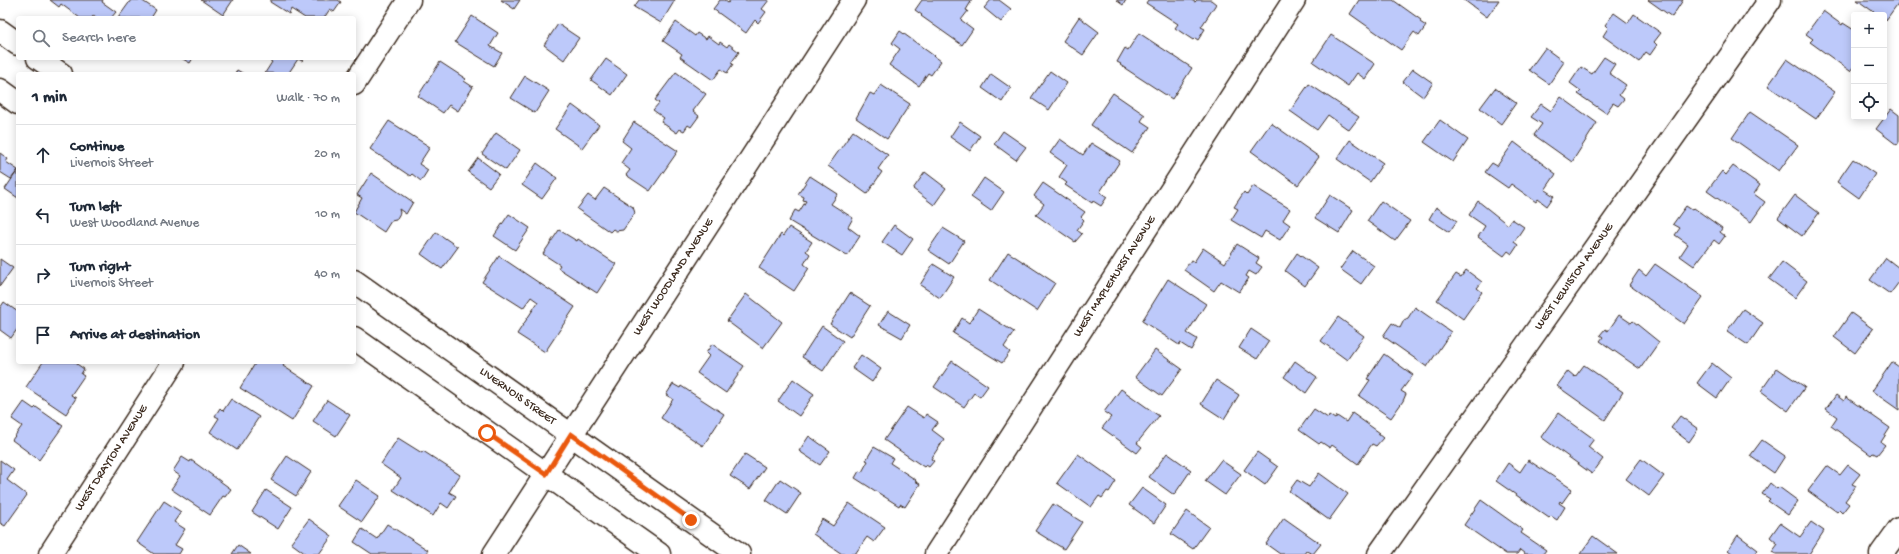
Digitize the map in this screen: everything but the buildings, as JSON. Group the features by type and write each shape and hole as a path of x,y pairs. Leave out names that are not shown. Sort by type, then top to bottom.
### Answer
{"street":[{"path":"356,81 408,0"},
{"name":"WEST WOODLAND AVENUE","path":"494,554 854,0"},
{"name":"WEST MAPLEHURST AVENUE","path":"936,554 1294,0"},
{"name":"WEST LEWISTON AVENUE","path":"1379,554 1770,0"},
{"path":"0,31 16,43"},
{"path":"41,60 58,72"},
{"path":"0,90 16,102"},
{"name":"LIVERNOIS STREET","path":"356,282 740,554"},
{"path":"356,339 659,554"},
{"name":"WEST DRAYTON AVENUE","path":"50,554 173,364"},
{"path":"1881,554 1899,529"}],"route":[{"path":"487,433 546,474 571,434 691,520"}]}
